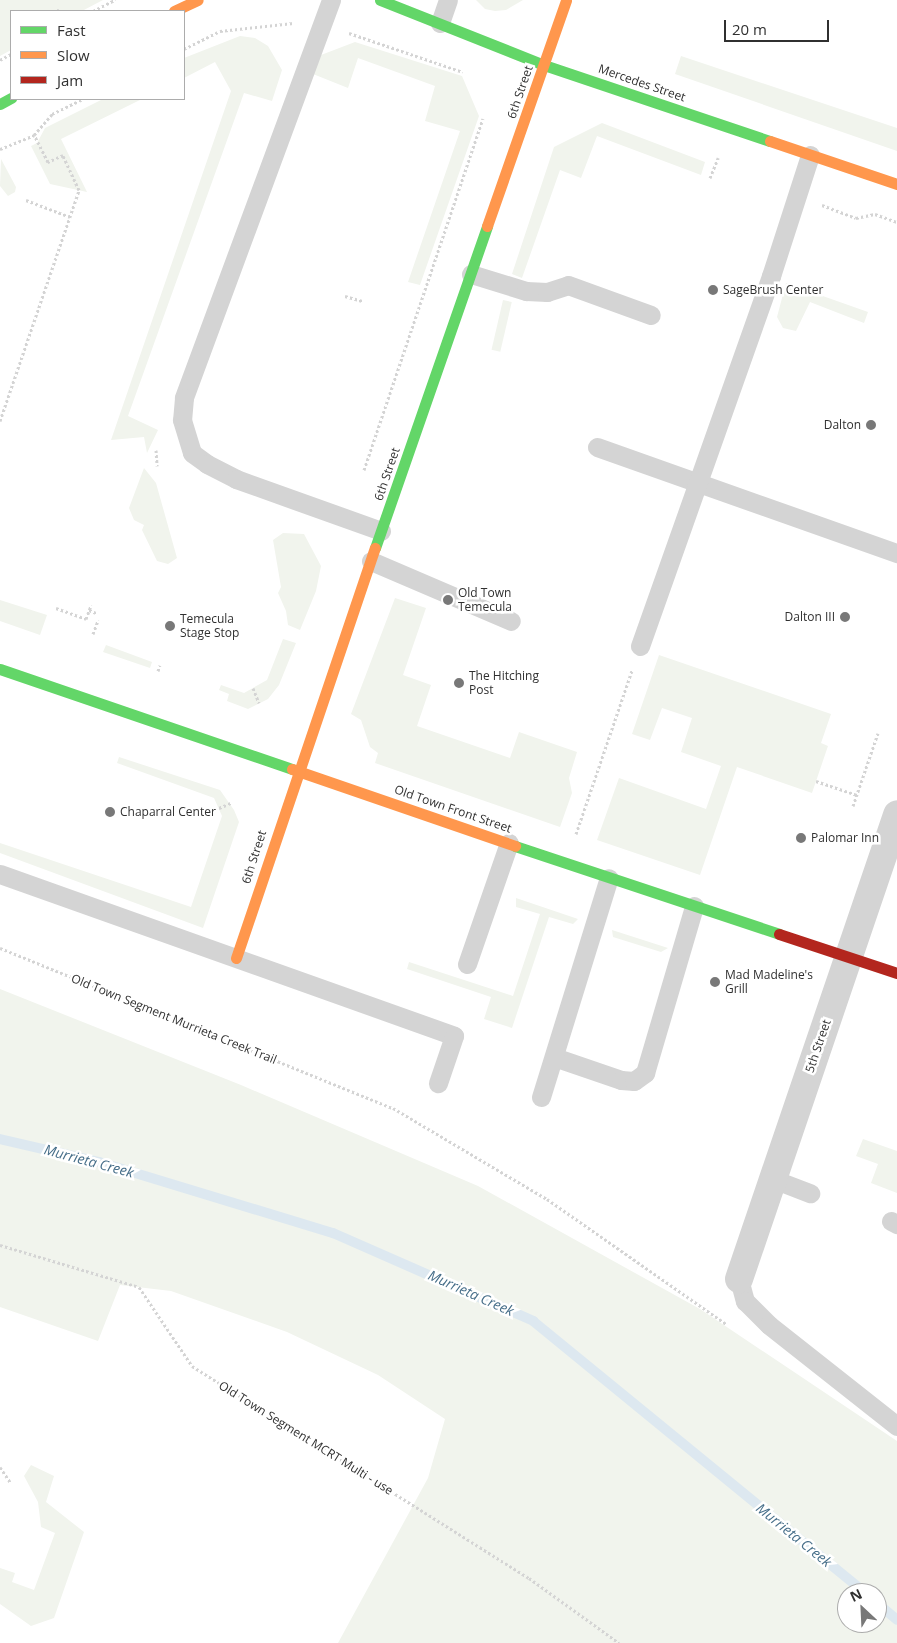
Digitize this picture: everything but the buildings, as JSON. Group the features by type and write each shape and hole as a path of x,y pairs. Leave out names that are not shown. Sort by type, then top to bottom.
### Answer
{"street":[{"path":"176,10 198,0"},
{"name":"Mercedes Street","path":"380,0 544,65 897,184"},
{"name":"6th Street","path":"236,958 298,769 566,0"},
{"name":"Old Town Front Street","path":"0,669 298,769 608,878 897,973"},
{"name":"5th Street","path":"739,1279 897,814"}],"lane":[{"path":"331,0 184,398 182,420 192,453 207,464 236,479 381,531"},
{"path":"440,23 448,0"},
{"path":"640,646 801,187 810,155"},
{"path":"471,274 526,291 547,292 568,285 652,315"},
{"path":"597,446 897,553"},
{"path":"371,561 511,621"},
{"path":"467,964 509,843"},
{"path":"0,874 454,1036 438,1083"},
{"path":"541,1097 608,878"},
{"path":"554,1057 621,1080 634,1082 645,1073 694,906"},
{"path":"773,1179 810,1192"},
{"path":"739,1279 745,1300 769,1325 897,1426"}],"path":[{"path":"95,10 115,0"},
{"path":"0,149 34,135 52,114 81,100"},
{"path":"364,470 483,119"},
{"path":"0,421 79,190 63,155 48,162 34,135"},
{"path":"709,155 727,162"},
{"path":"710,178 718,158"},
{"path":"801,187 824,206 856,218 875,214 897,222"},
{"path":"26,200 70,217"},
{"path":"345,296 363,301"},
{"path":"409,318 415,320"},
{"path":"156,450 157,466"},
{"path":"56,608 86,618 90,605"},
{"path":"89,610 96,613"},
{"path":"93,634 98,620"},
{"path":"568,863 640,646"},
{"path":"158,671 160,665"},
{"path":"252,688 259,703"},
{"path":"854,806 878,733"},
{"path":"816,781 857,795"},
{"path":"219,808 230,803"},
{"name":"Old Town Segment Murrieta Creek Trail","path":"0,948 393,1108 547,1198 730,1327"},
{"name":"Old Town Segment MCRT Multi - use","path":"0,1246 139,1287 192,1366 529,1578 619,1643"},
{"path":"0,1467 10,1482"}],"shaded area":[{"path":"0,0 103,0 84,10 10,10 10,51 0,56"},
{"path":"476,0 523,0 506,10 495,11 485,9"},
{"path":"240,36 255,38 268,46 282,70 272,101 244,93 128,416 158,430 147,453 144,437 111,440 231,91 215,62 185,77 185,58"},
{"path":"355,42 462,76 479,116 420,285 408,282 460,131 425,121 435,86 358,58 348,88 313,74 321,55"},
{"path":"681,56 897,128 897,151 675,74"},
{"path":"101,100 140,100 61,139 87,192 50,184 31,146 37,143 45,128"},
{"path":"602,123 705,162 701,175 597,136 581,178 560,170 522,278 512,274 554,147"},
{"path":"1,159 16,187 15,192 8,196 0,186"},
{"path":"786,283 868,312 864,323 810,302 796,331 783,328 777,317"},
{"path":"503,300 512,302 500,352 492,350"},
{"path":"144,468 156,483 177,558 168,564 157,561 142,530 144,525 134,520 129,508"},
{"path":"283,533 304,534 321,566 316,591 300,630 288,625 286,611 278,593 281,587 273,540"},
{"path":"395,598 426,608 403,675 431,685 417,726 510,758 519,732 577,752 569,778 572,793 560,827 375,763 378,753 370,747 361,720 351,714"},
{"path":"0,600 47,615 40,635 0,621"},
{"path":"283,639 296,643 279,685 268,699 248,709 227,701 229,694 219,690 221,685 244,693 267,680"},
{"path":"106,645 152,662 150,668 103,652"},
{"path":"659,655 831,714 821,743 828,746 812,793 737,767 700,875 597,840 619,778 706,809 721,766 681,752 692,718 662,708 650,740 632,734"},
{"path":"119,757 220,790 234,810 239,822 203,928 0,853 0,843 191,907 222,816 214,798 117,763"},
{"path":"516,898 578,919 573,924 549,917 512,1028 484,1019 491,997 407,969 409,962 513,996 540,914 516,907"},
{"path":"612,930 668,948 661,952 613,937"},
{"path":"0,989 241,1085 478,1186 700,1309 897,1441 897,1643 338,1643 428,1478 445,1419 378,1375 287,1332 171,1291 120,1285 98,1341 0,1307"},
{"path":"863,1139 897,1151 897,1193 871,1183 878,1164 856,1156"},
{"path":"31,1465 54,1476 46,1502 84,1532 54,1618 31,1626 0,1604 0,1568 15,1573 12,1582 34,1590 55,1533 41,1527 38,1502 24,1476"}],"waterway":[{"name":"Murrieta Creek","path":"0,1139 99,1162 333,1233 533,1321 853,1583"},
{"name":"Murrieta Creek","path":"887,1612 897,1620"}],"traffic: fast":[{"path":"380,0 544,65 770,141"},
{"path":"0,104 10,99"},
{"path":"375,548 487,226"},
{"path":"0,669 292,769"},
{"path":"515,846 779,934"}],"traffic: slow":[{"path":"176,10 198,0"},
{"path":"487,226 566,0"},
{"path":"770,141 897,184"},
{"path":"236,958 375,548"},
{"path":"292,769 515,846"}],"traffic: jam":[{"path":"779,934 897,973"}],"place":[{"name":"SageBrush Center","path":"713,290"},
{"name":"Dalton","path":"871,425"},
{"name":"Old Town Temecula","path":"448,600"},
{"name":"Dalton III","path":"845,617"},
{"name":"Temecula Stage Stop","path":"170,626"},
{"name":"The Hitching Post","path":"459,683"},
{"name":"Chaparral Center","path":"110,812"},
{"name":"Palomar Inn","path":"801,838"},
{"name":"Mad Madeline's Grill","path":"715,982"}]}
